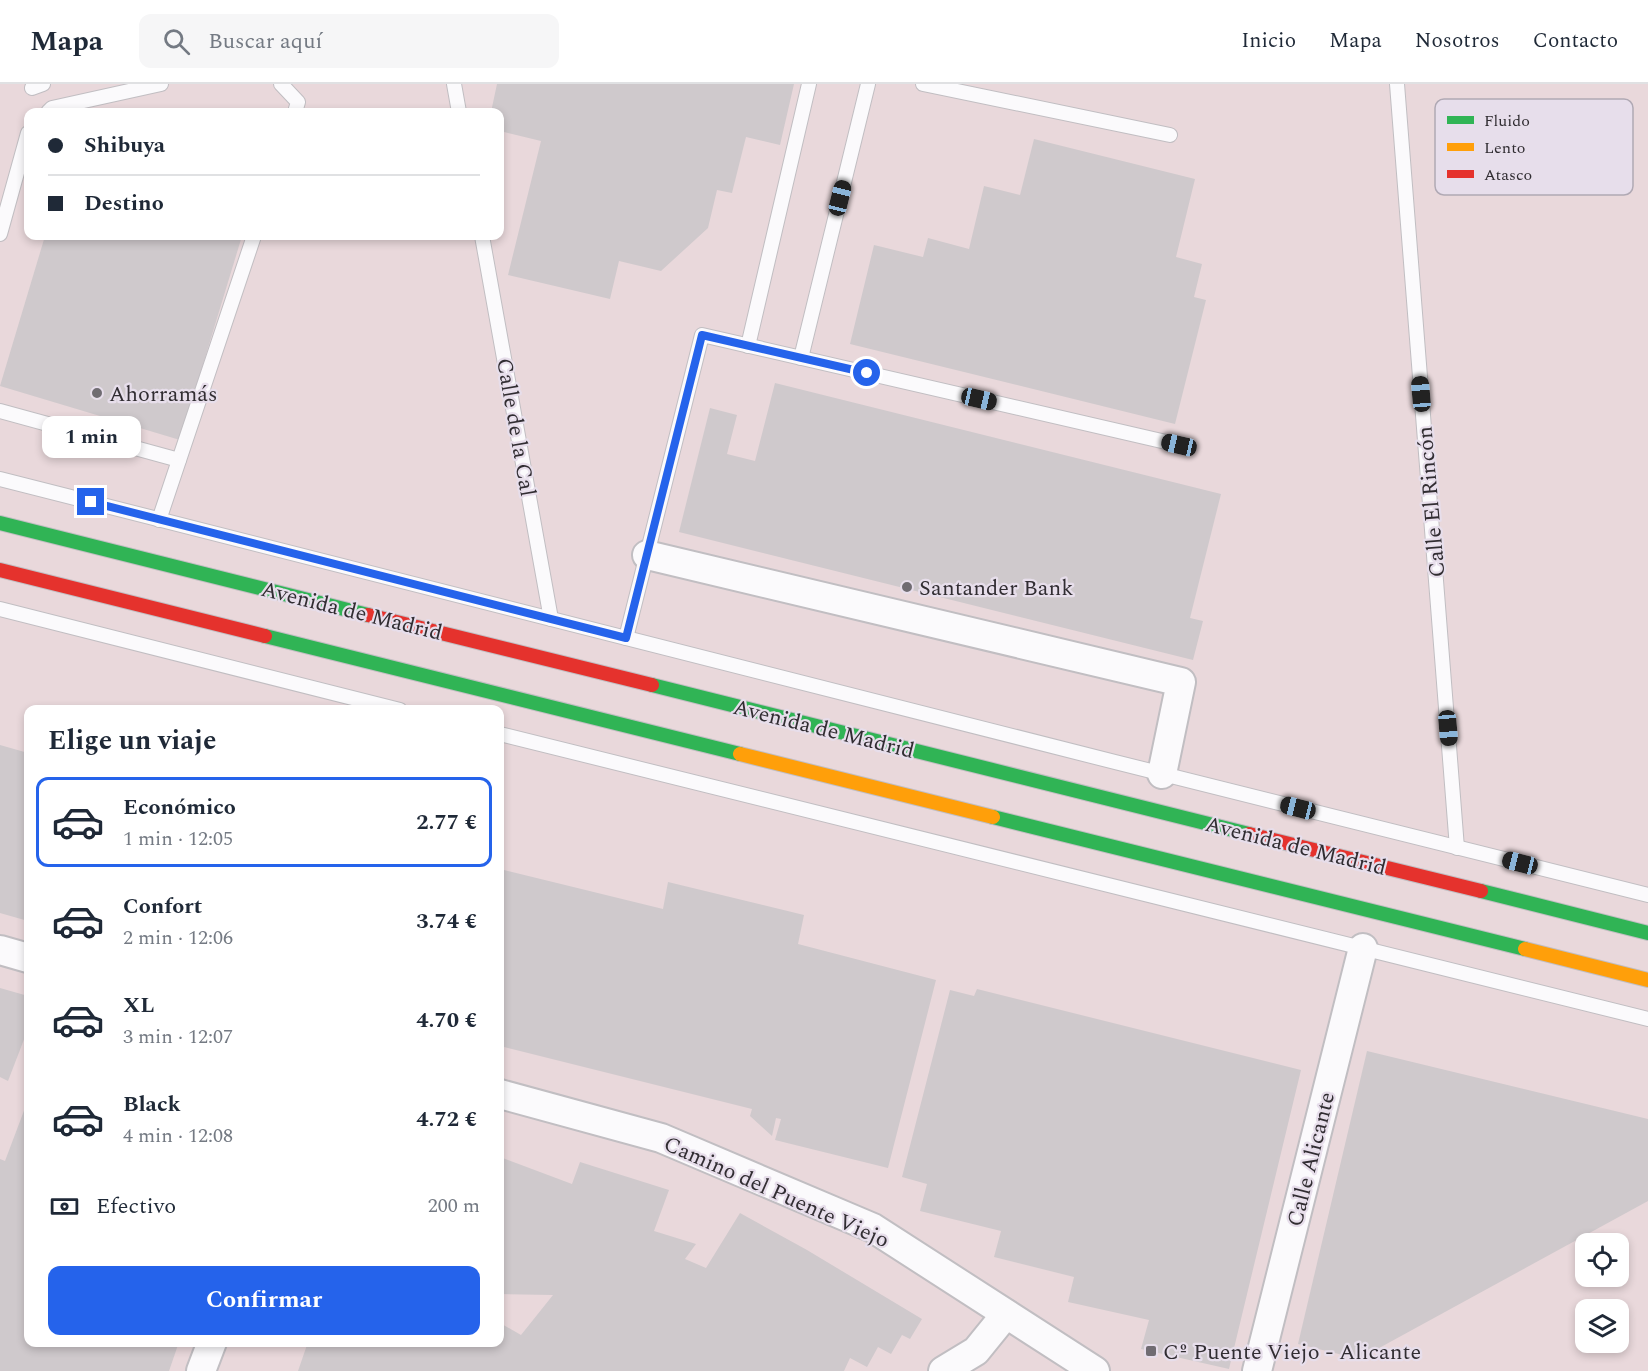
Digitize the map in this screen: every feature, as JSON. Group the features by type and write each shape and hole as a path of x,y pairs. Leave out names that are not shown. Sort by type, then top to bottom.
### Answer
{"highway":[{"name":"Avenida de Madrid","path":"0,523 1648,933"},
{"name":"Avenida de Madrid","path":"0,570 1648,980"}],"street":[{"path":"647,555 1181,682 1162,774"},
{"name":"Calle Alicante","path":"1257,1371 1364,948"},
{"path":"0,950 24,957"},
{"name":"Camino del Puente Viejo","path":"504,1095 661,1138 873,1228 1095,1371"},
{"path":"943,1371 976,1352 1006,1314"},
{"path":"201,1371 210,1347"}],"lane":[{"path":"52,108 161,84"},
{"path":"281,84 298,102 296,108"},
{"path":"454,84 458,108"},
{"path":"748,346 809,84"},
{"path":"801,358 868,84"},
{"path":"923,84 1170,135"},
{"name":"Calle El Rincón","path":"1397,84 1457,848"},
{"path":"0,234 24,147"},
{"path":"159,520 253,240"},
{"name":"Calle de la Cal","path":"483,240 551,619"},
{"path":"626,638 702,335 1179,445"},
{"path":"0,411 179,460"},
{"path":"0,479 1648,895"},
{"path":"0,609 380,705"},
{"path":"504,735 1648,1018"}],"shaded area":[{"path":"0,84 1648,84 1648,1371 0,1371"}],"building":[{"path":"497,84 794,84 780,145 746,137 732,193 717,190 708,228 661,271 619,261 610,299 508,275 541,141 504,132 504,108 492,108"},
{"path":"1034,139 1195,179 1176,257 1202,264 1194,297 1206,300 1175,424 850,344 874,245 923,257 928,238 969,249 984,186 1020,195"},
{"path":"44,240 241,240 180,440 0,386"},
{"path":"775,383 1221,494 1190,618 1203,621 1193,660 679,532 710,408 737,415 727,454 755,461"},
{"path":"0,745 24,752 24,920 0,913"},
{"path":"504,870 663,909 668,882 804,915 798,944 936,980 888,1168 775,1140 781,1119 776,1118 772,1136 750,1116 752,1109 504,1047"},
{"path":"0,988 24,995 24,1039 8,1081 0,1077"},
{"path":"977,989 1301,1070 1229,1369 1141,1349 1149,1320 1068,1302 1074,1277 994,1257 1001,1231 920,1211 927,1184 902,1177 950,990 974,996"},
{"path":"1367,1051 1648,1119 1648,1201 1589,1233 1575,1233 1575,1241 1359,1359 1298,1344"},
{"path":"24,1111 24,1347 177,1347 169,1371 0,1371 0,1159 5,1161"},
{"path":"504,1158 572,1184 580,1162 669,1190 654,1231 696,1244 685,1259 706,1268 740,1213 922,1319 910,1339 902,1335 891,1354 878,1347 867,1367 850,1358 844,1371 298,1371 306,1347 504,1347 504,1325 521,1335 553,1295 504,1294"}],"traffic: fast":[{"path":"0,523 368,615"},
{"path":"265,636 740,754"},
{"path":"652,685 1249,834"},
{"path":"993,817 1525,949"},
{"path":"1481,891 1648,933"}],"traffic: slow":[{"path":"740,754 993,817"},
{"path":"1525,949 1648,980"}],"traffic: jam":[{"path":"0,570 265,636"},
{"path":"368,615 652,685"},
{"path":"1249,834 1481,891"}],"place":[{"name":"Ahorramás","path":"97,393"},
{"name":"Santander Bank","path":"907,587"},
{"name":"Cº Puente Viejo - Alicante","path":"1151,1351"}],"route":[{"path":"91,502 626,638 702,335 867,373"}]}
